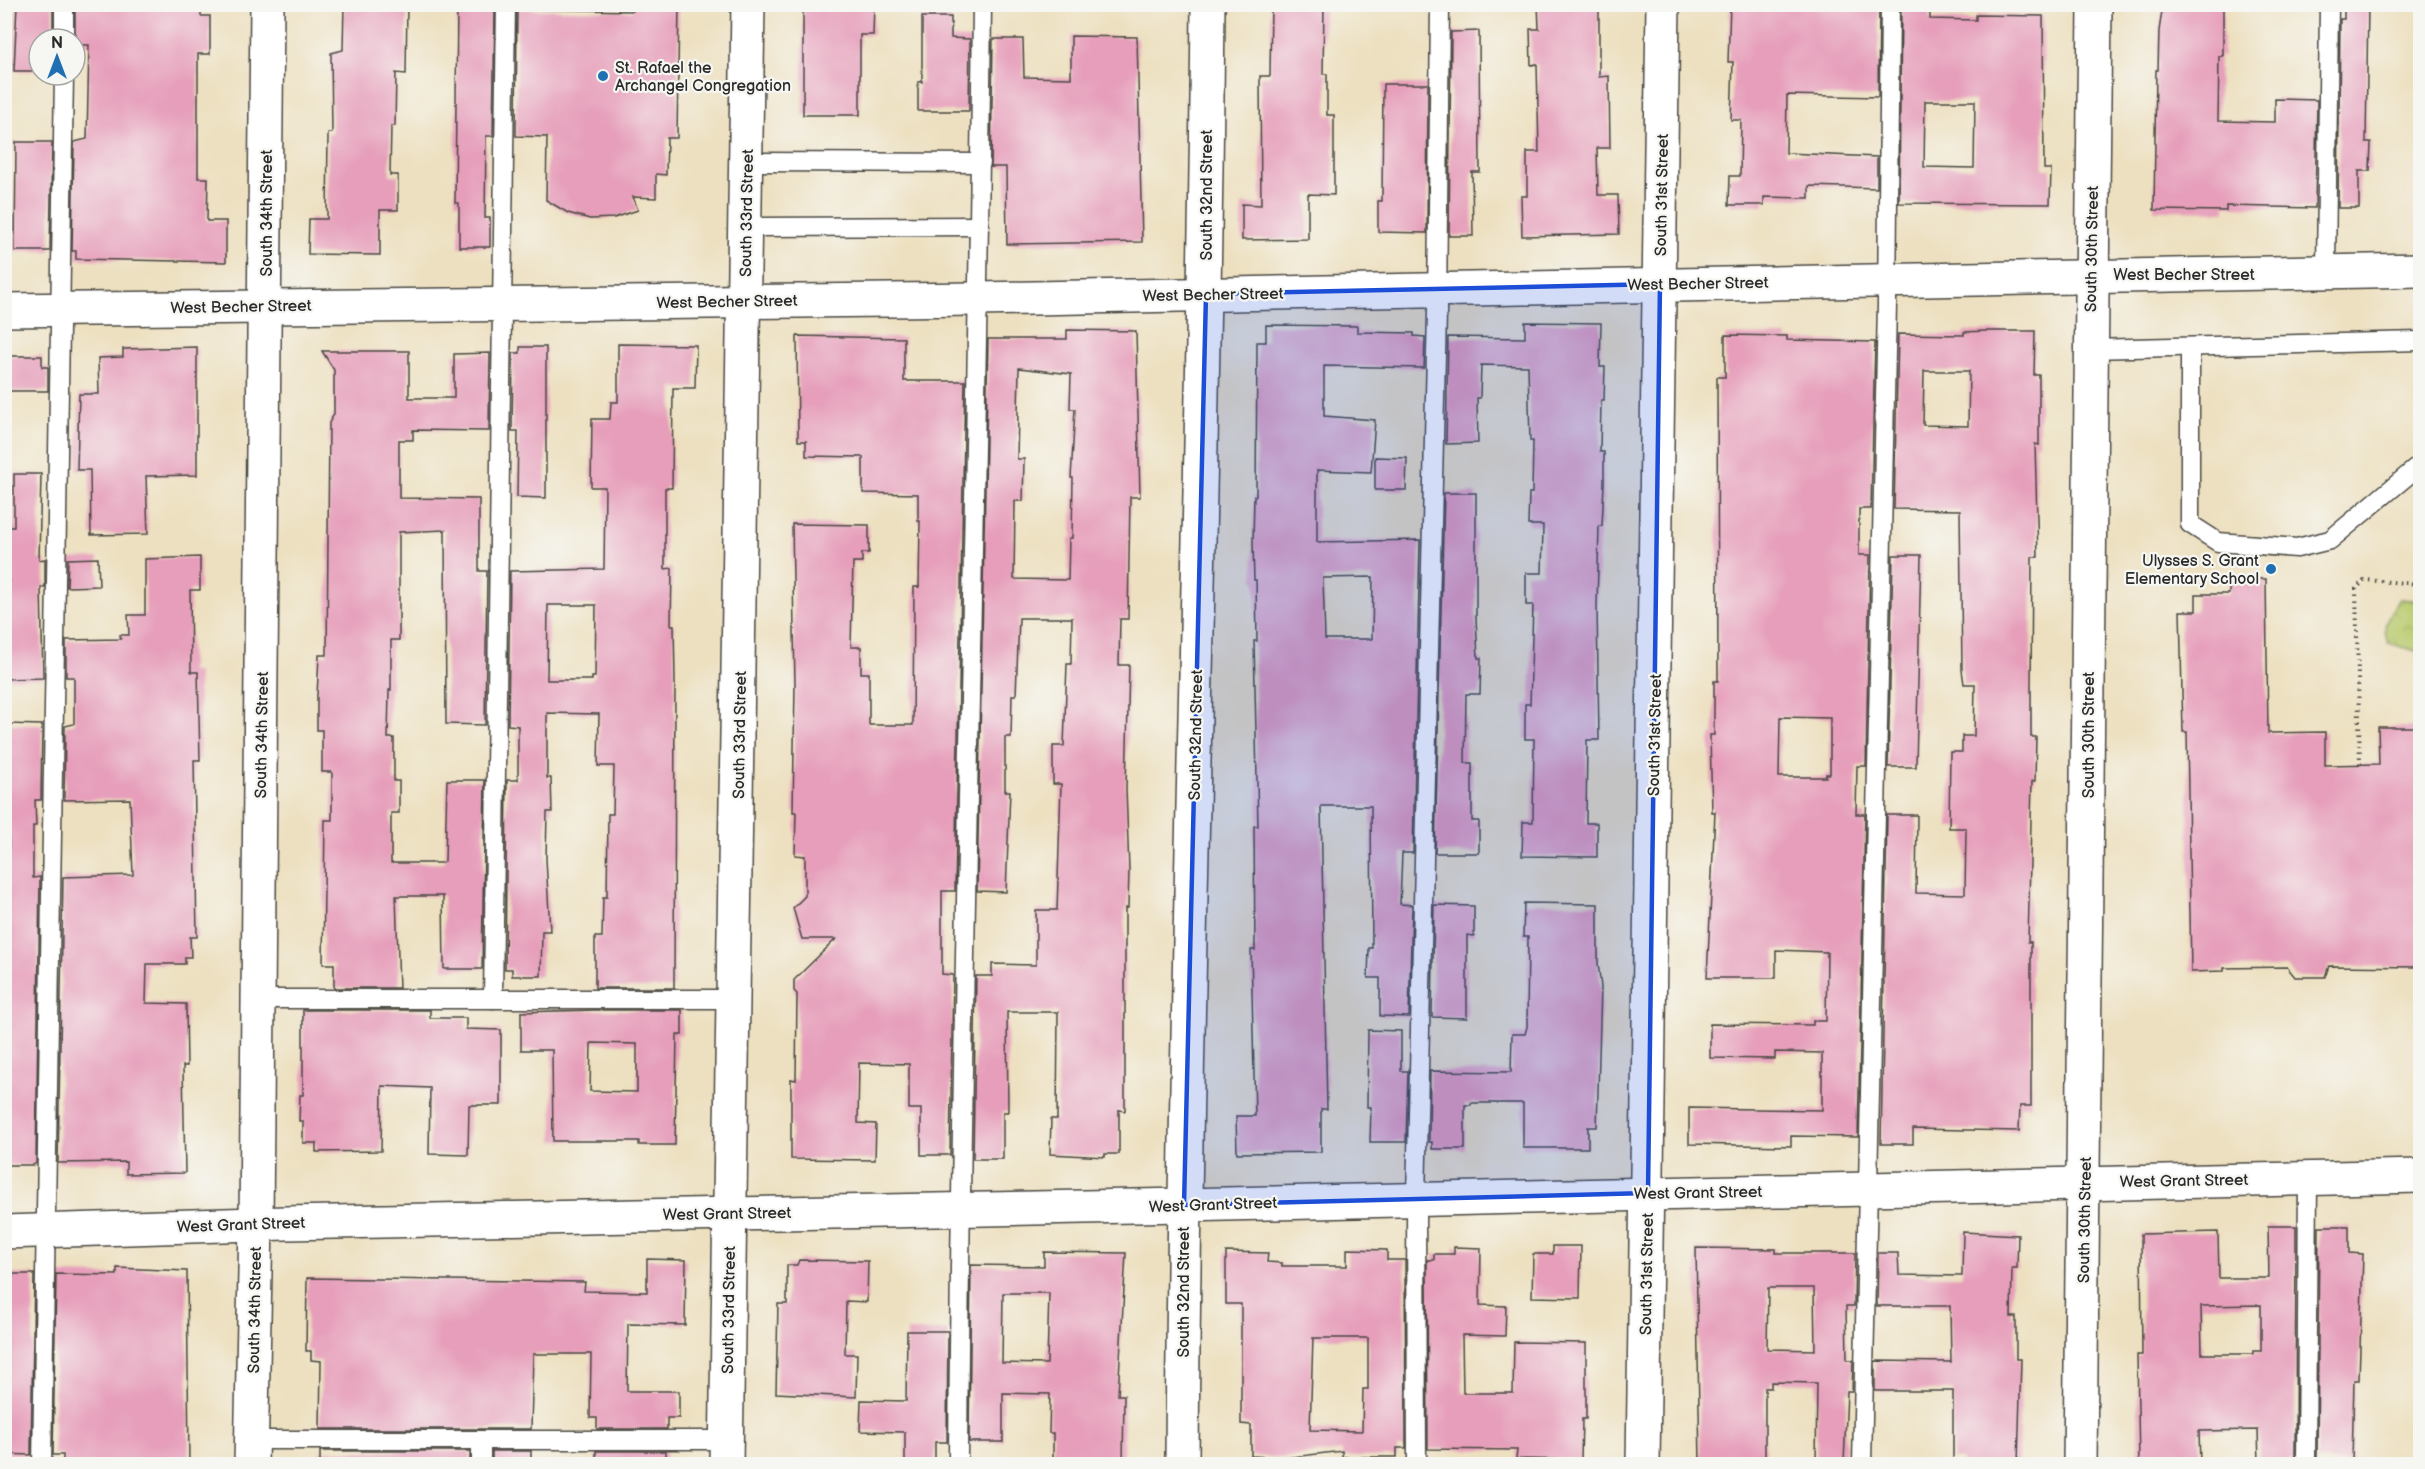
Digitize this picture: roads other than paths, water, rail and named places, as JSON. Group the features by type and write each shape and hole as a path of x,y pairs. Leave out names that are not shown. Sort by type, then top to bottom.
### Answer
{"street":[{"name":"South 34th Street","path":"251,1452 256,1224 267,4"},
{"name":"South 33rd Street","path":"726,1452 735,999 748,4"},
{"name":"South 32nd Street","path":"1182,1464 1184,1205 1206,294 1208,4"},
{"name":"South 31st Street","path":"1643,1464 1663,4"},
{"name":"South 30th Street","path":"2080,1464 2090,275 2095,4"},
{"name":"West Becher Street","path":"4,310 979,299 2421,270"},
{"name":"West Grant Street","path":"4,1232 730,1213 1184,1205 2084,1182 2421,1176"}],"lane":[{"path":"64,4 64,27"},
{"path":"493,999 500,305 506,4"},
{"path":"958,1464 960,1209 979,299 982,4"},
{"path":"1417,1464 1416,1198 1437,289 1440,4"},
{"path":"1862,1464 1887,279 1890,4"},
{"path":"2326,273 2329,4"},
{"path":"42,1464 64,87"},
{"path":"747,162 981,163"},
{"path":"746,227 980,226"},
{"path":"2090,349 2421,341"},
{"path":"2190,348 2190,524 2218,542 2297,548 2330,540 2421,465"},
{"path":"258,999 735,999"},
{"path":"2306,1464 2308,1178"},
{"path":"481,1440 481,1464"},
{"path":"251,1452 481,1440 726,1452"}],"place":[{"name":"St. Rafael the Archangel Congregation","path":"603,76"},
{"name":"Ulysses S. Grant Elementary School","path":"2271,569"}]}
